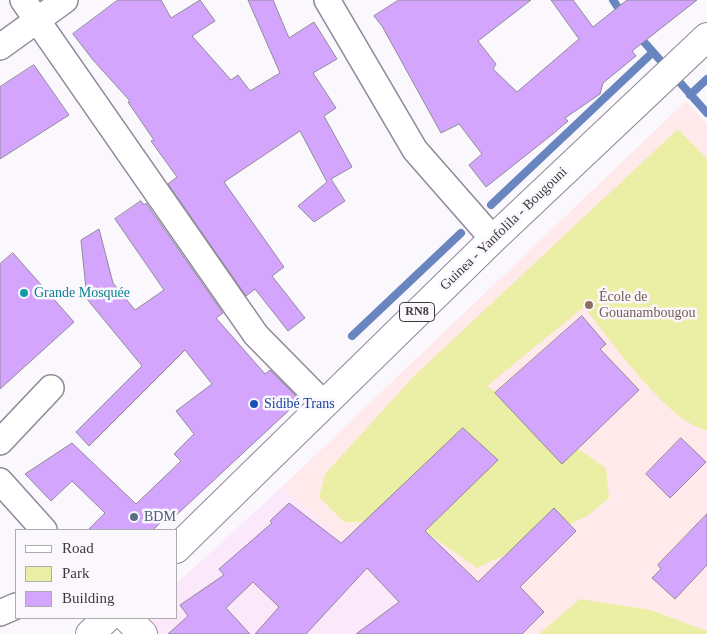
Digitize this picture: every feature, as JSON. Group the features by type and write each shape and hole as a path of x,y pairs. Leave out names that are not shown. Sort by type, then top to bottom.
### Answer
{"main road":[{"name":"Guinea - Yanfolila - Bougouni","path":"178,547 493,238 707,37"},
{"path":"90,634 106,619"},
{"path":"128,619 143,634"}],"street":[{"path":"0,47 30,10 65,0"},
{"path":"327,0 415,150 493,238"},
{"path":"30,10 256,334 323,403"},
{"path":"0,442 51,388"},
{"path":"0,481 43,529"},
{"path":"0,613 15,606"}],"shaded area":[{"name":"École de Gouanambougou","path":"686,101 707,124 707,634 418,634 425,627 343,542 282,487"},
{"path":"282,487 343,542 426,627 418,634 121,634 138,619 178,619 178,582"}],"green space":[{"path":"678,129 707,159 707,430 692,425 658,397 584,307 487,386 606,468 609,498 587,516 477,568 412,522 344,522 319,497 325,474 414,376"},
{"path":"580,599 651,610 707,631 707,634 539,634"}],"building":[{"path":"118,0 161,0 171,18 200,0 215,21 192,36 231,80 238,75 250,91 280,73 248,0 273,0 289,38 314,22 337,59 313,73 336,108 324,116 352,167 331,179 345,201 314,222 298,206 327,182 300,131 224,182 284,267 272,276 305,318 288,331 255,289 246,296 168,184 177,177 151,141 154,140 128,102 130,101 93,60 73,34"},
{"path":"399,0 531,0 478,41 496,64 493,69 517,92 579,39 551,0 573,0 593,27 627,0 697,0 632,51 636,56 603,83 600,94 565,118 568,121 486,187 469,165 482,154 459,124 441,133 382,26 374,16"},
{"path":"34,65 69,115 0,159 0,87"},
{"path":"141,201 144,205 146,203 223,313 216,318 265,374 270,370 300,400 171,520 167,516 154,529 89,529 105,513 72,481 51,501 25,474 72,443 136,504 181,461 174,454 194,434 176,411 212,384 185,350 89,446 76,432 142,366 87,299 81,240 99,229 113,283 135,310 164,290 115,219"},
{"name":"Grande Mosquée","path":"13,253 74,322 0,389 0,264"},
{"path":"582,316 606,344 600,349 639,390 562,464 495,393"},
{"path":"463,428 498,460 425,531 478,582 554,508 576,531 520,587 544,612 522,634 356,634 399,602 367,568 306,634 255,634 279,607 253,582 226,608 250,634 168,634 188,616 180,605 224,575 219,569 272,523 270,521 289,503 341,543"},
{"path":"681,438 706,462 670,498 646,474"},
{"path":"707,514 707,565 675,599 652,578 661,569 658,565"}],"waterway":[{"path":"613,0 623,15"},
{"path":"637,34 707,113"},
{"path":"491,205 652,53"},
{"path":"690,95 707,79"},
{"path":"352,336 461,233"}],"place":[{"name":"Grande Mosquée","path":"24,293"},
{"name":"École de Gouanambougou","path":"589,305"},
{"name":"Sidibé Trans","path":"254,404"},
{"name":"BDM","path":"134,517"}]}
